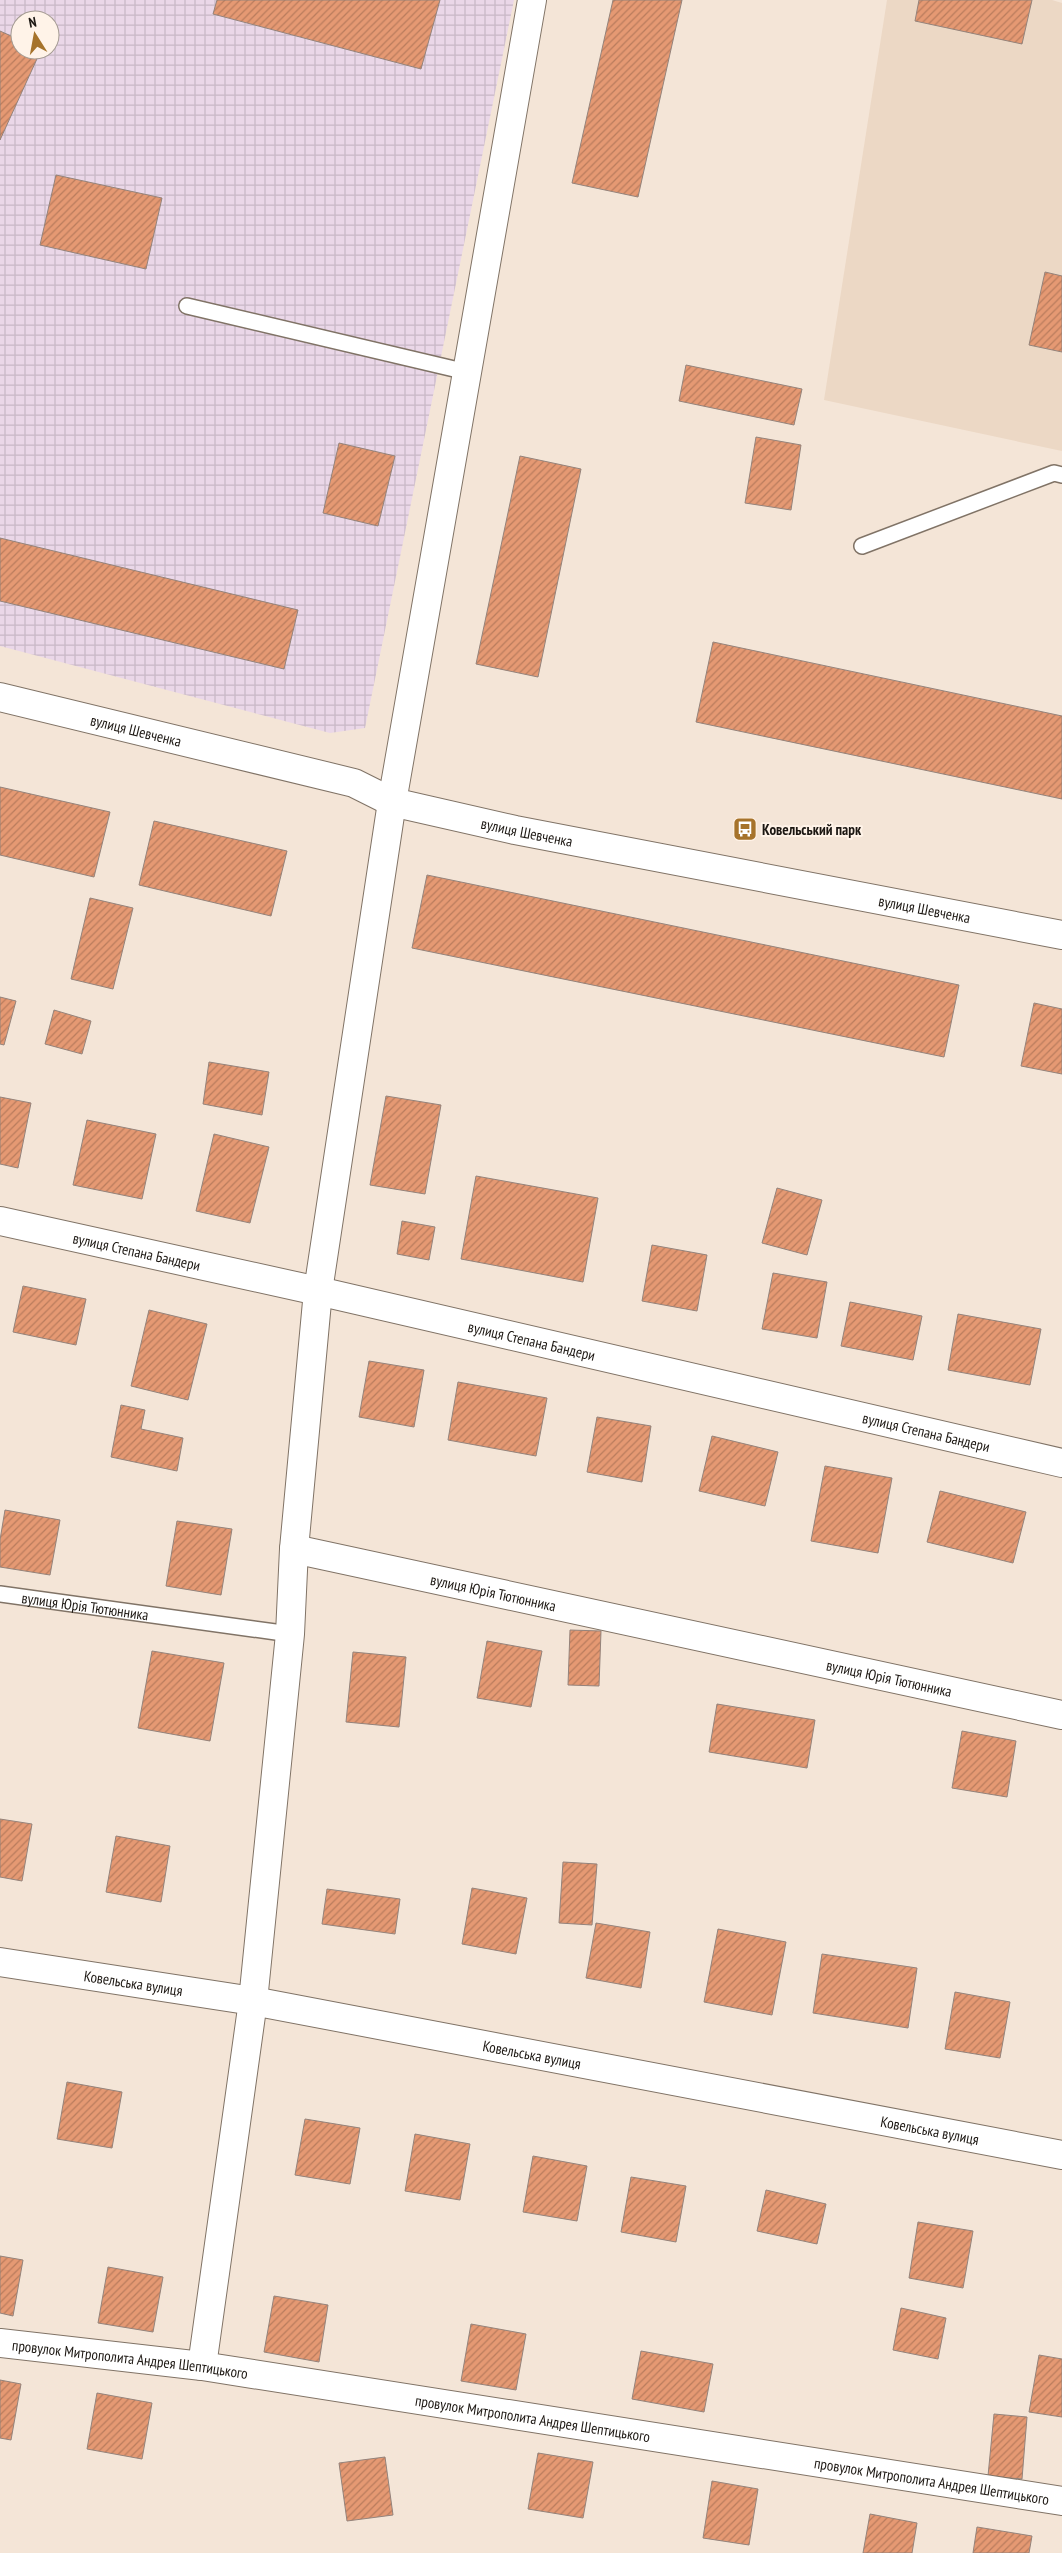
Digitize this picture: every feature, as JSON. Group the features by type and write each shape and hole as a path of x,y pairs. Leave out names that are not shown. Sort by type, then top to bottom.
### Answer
{"street":[{"path":"202,2366 254,2001 290,1634 294,1549 318,1290 392,802 532,0"},
{"name":"вулиця Шевченка","path":"0,697 354,783 392,802 515,830 1062,935"},
{"name":"вулиця Степана Бандери","path":"0,1221 318,1290 1062,1463"},
{"name":"вулиця Юрія Тютюнника","path":"294,1549 1062,1715"},
{"name":"Ковельська вулиця","path":"0,1962 254,2001 1062,2155"},
{"name":"провулок Митрополита Андрея Шептицького","path":"0,2343 202,2366 1062,2501"}],"lane":[{"path":"187,306 468,372"},
{"path":"862,546 1054,473 1062,475"},
{"name":"вулиця Юрія Тютюнника","path":"0,1594 290,1634"}],"shaded area":[{"path":"0,0 514,0 365,728 330,733 0,646"},
{"path":"887,0 1052,0 1062,3 1062,451 824,400"}],"building":[{"path":"217,0 440,0 421,69 213,14"},
{"path":"613,0 682,0 638,197 572,183"},
{"path":"919,0 1032,0 1022,44 915,21"},
{"path":"0,31 10,36 10,60 36,60 0,140"},
{"path":"56,175 162,198 146,269 40,245"},
{"path":"1045,272 1062,276 1062,352 1029,345"},
{"path":"686,365 802,389 794,425 679,401"},
{"path":"756,437 801,445 791,510 745,503"},
{"path":"339,443 395,456 378,526 323,513"},
{"path":"520,456 581,469 538,677 476,664"},
{"path":"0,538 298,610 284,669 0,601"},
{"path":"713,642 1062,716 1062,799 696,722"},
{"path":"0,787 110,812 94,877 0,855"},
{"path":"154,821 287,851 271,916 139,885"},
{"path":"427,875 959,985 944,1057 412,948"},
{"path":"90,898 133,908 113,989 71,979"},
{"path":"0,997 16,1001 4,1045 0,1044"},
{"path":"1034,1003 1062,1009 1062,1074 1021,1066"},
{"path":"54,1010 91,1021 82,1054 45,1044"},
{"path":"209,1062 269,1072 262,1115 203,1104"},
{"path":"386,1096 441,1105 425,1194 370,1185"},
{"path":"0,1097 31,1103 18,1168 0,1164"},
{"path":"87,1120 156,1134 142,1199 73,1185"},
{"path":"214,1134 269,1147 250,1223 196,1211"},
{"path":"476,1176 598,1198 583,1282 461,1259"},
{"path":"777,1188 822,1200 807,1255 762,1243"},
{"path":"402,1221 435,1227 429,1260 397,1254"},
{"path":"652,1245 707,1255 697,1311 642,1301"},
{"path":"773,1273 827,1282 817,1338 762,1329"},
{"path":"23,1286 86,1299 76,1345 13,1332"},
{"path":"850,1302 922,1316 913,1360 841,1346"},
{"path":"149,1310 207,1324 188,1400 131,1386"},
{"path":"958,1314 1041,1329 1030,1385 948,1370"},
{"path":"369,1361 424,1370 414,1427 359,1417"},
{"path":"458,1382 547,1398 536,1456 448,1440"},
{"path":"121,1405 145,1410 141,1429 183,1438 177,1471 111,1457"},
{"path":"597,1417 651,1426 642,1482 587,1472"},
{"path":"712,1436 778,1452 765,1506 699,1491"},
{"path":"825,1466 892,1478 878,1553 811,1541"},
{"path":"940,1491 1026,1512 1013,1563 927,1542"},
{"path":"5,1510 60,1520 50,1575 0,1567 0,1540"},
{"path":"177,1521 232,1529 221,1595 166,1586"},
{"path":"570,1630 601,1631 599,1686 568,1685"},
{"path":"487,1641 542,1651 531,1707 477,1698"},
{"path":"152,1651 224,1663 210,1741 138,1728"},
{"path":"353,1652 406,1657 399,1727 346,1722"},
{"path":"717,1704 815,1720 807,1768 709,1752"},
{"path":"962,1731 1016,1741 1007,1797 952,1788"},
{"path":"0,1819 32,1824 22,1881 0,1877"},
{"path":"116,1836 170,1846 161,1902 106,1892"},
{"path":"563,1862 597,1864 592,1925 559,1923"},
{"path":"472,1888 527,1898 516,1954 462,1944"},
{"path":"327,1889 400,1899 395,1934 322,1924"},
{"path":"596,1923 650,1932 641,1988 586,1978"},
{"path":"718,1929 786,1942 772,2015 704,2002"},
{"path":"822,1954 917,1968 908,2028 813,2013"},
{"path":"955,1992 1010,2002 1000,2058 945,2049"},
{"path":"67,2082 122,2092 112,2148 57,2139"},
{"path":"305,2119 360,2128 350,2184 295,2175"},
{"path":"415,2134 470,2144 460,2200 405,2191"},
{"path":"533,2156 587,2166 577,2221 523,2212"},
{"path":"631,2177 686,2186 676,2242 621,2232"},
{"path":"766,2190 826,2204 817,2244 757,2231"},
{"path":"918,2222 973,2231 963,2288 909,2278"},
{"path":"0,2256 23,2260 13,2316 0,2313"},
{"path":"108,2267 163,2277 153,2332 98,2323"},
{"path":"274,2296 328,2305 319,2362 264,2352"},
{"path":"901,2308 946,2318 938,2359 893,2350"},
{"path":"471,2324 526,2334 516,2390 461,2381"},
{"path":"641,2351 713,2364 704,2412 632,2399"},
{"path":"1039,2355 1062,2359 1062,2417 1029,2412"},
{"path":"0,2380 21,2384 11,2440 0,2438"},
{"path":"97,2393 152,2403 142,2459 87,2449"},
{"path":"994,2414 1027,2417 1022,2479 988,2476"},
{"path":"538,2453 593,2462 583,2518 528,2509"},
{"path":"385,2457 393,2515 347,2521 339,2463"},
{"path":"712,2481 758,2489 749,2545 703,2538"},
{"path":"870,2514 917,2523 912,2553 863,2553"},
{"path":"977,2527 1032,2536 1029,2553 973,2553"}],"place":[{"name":"Ковельський парк","path":"745,829"}]}
